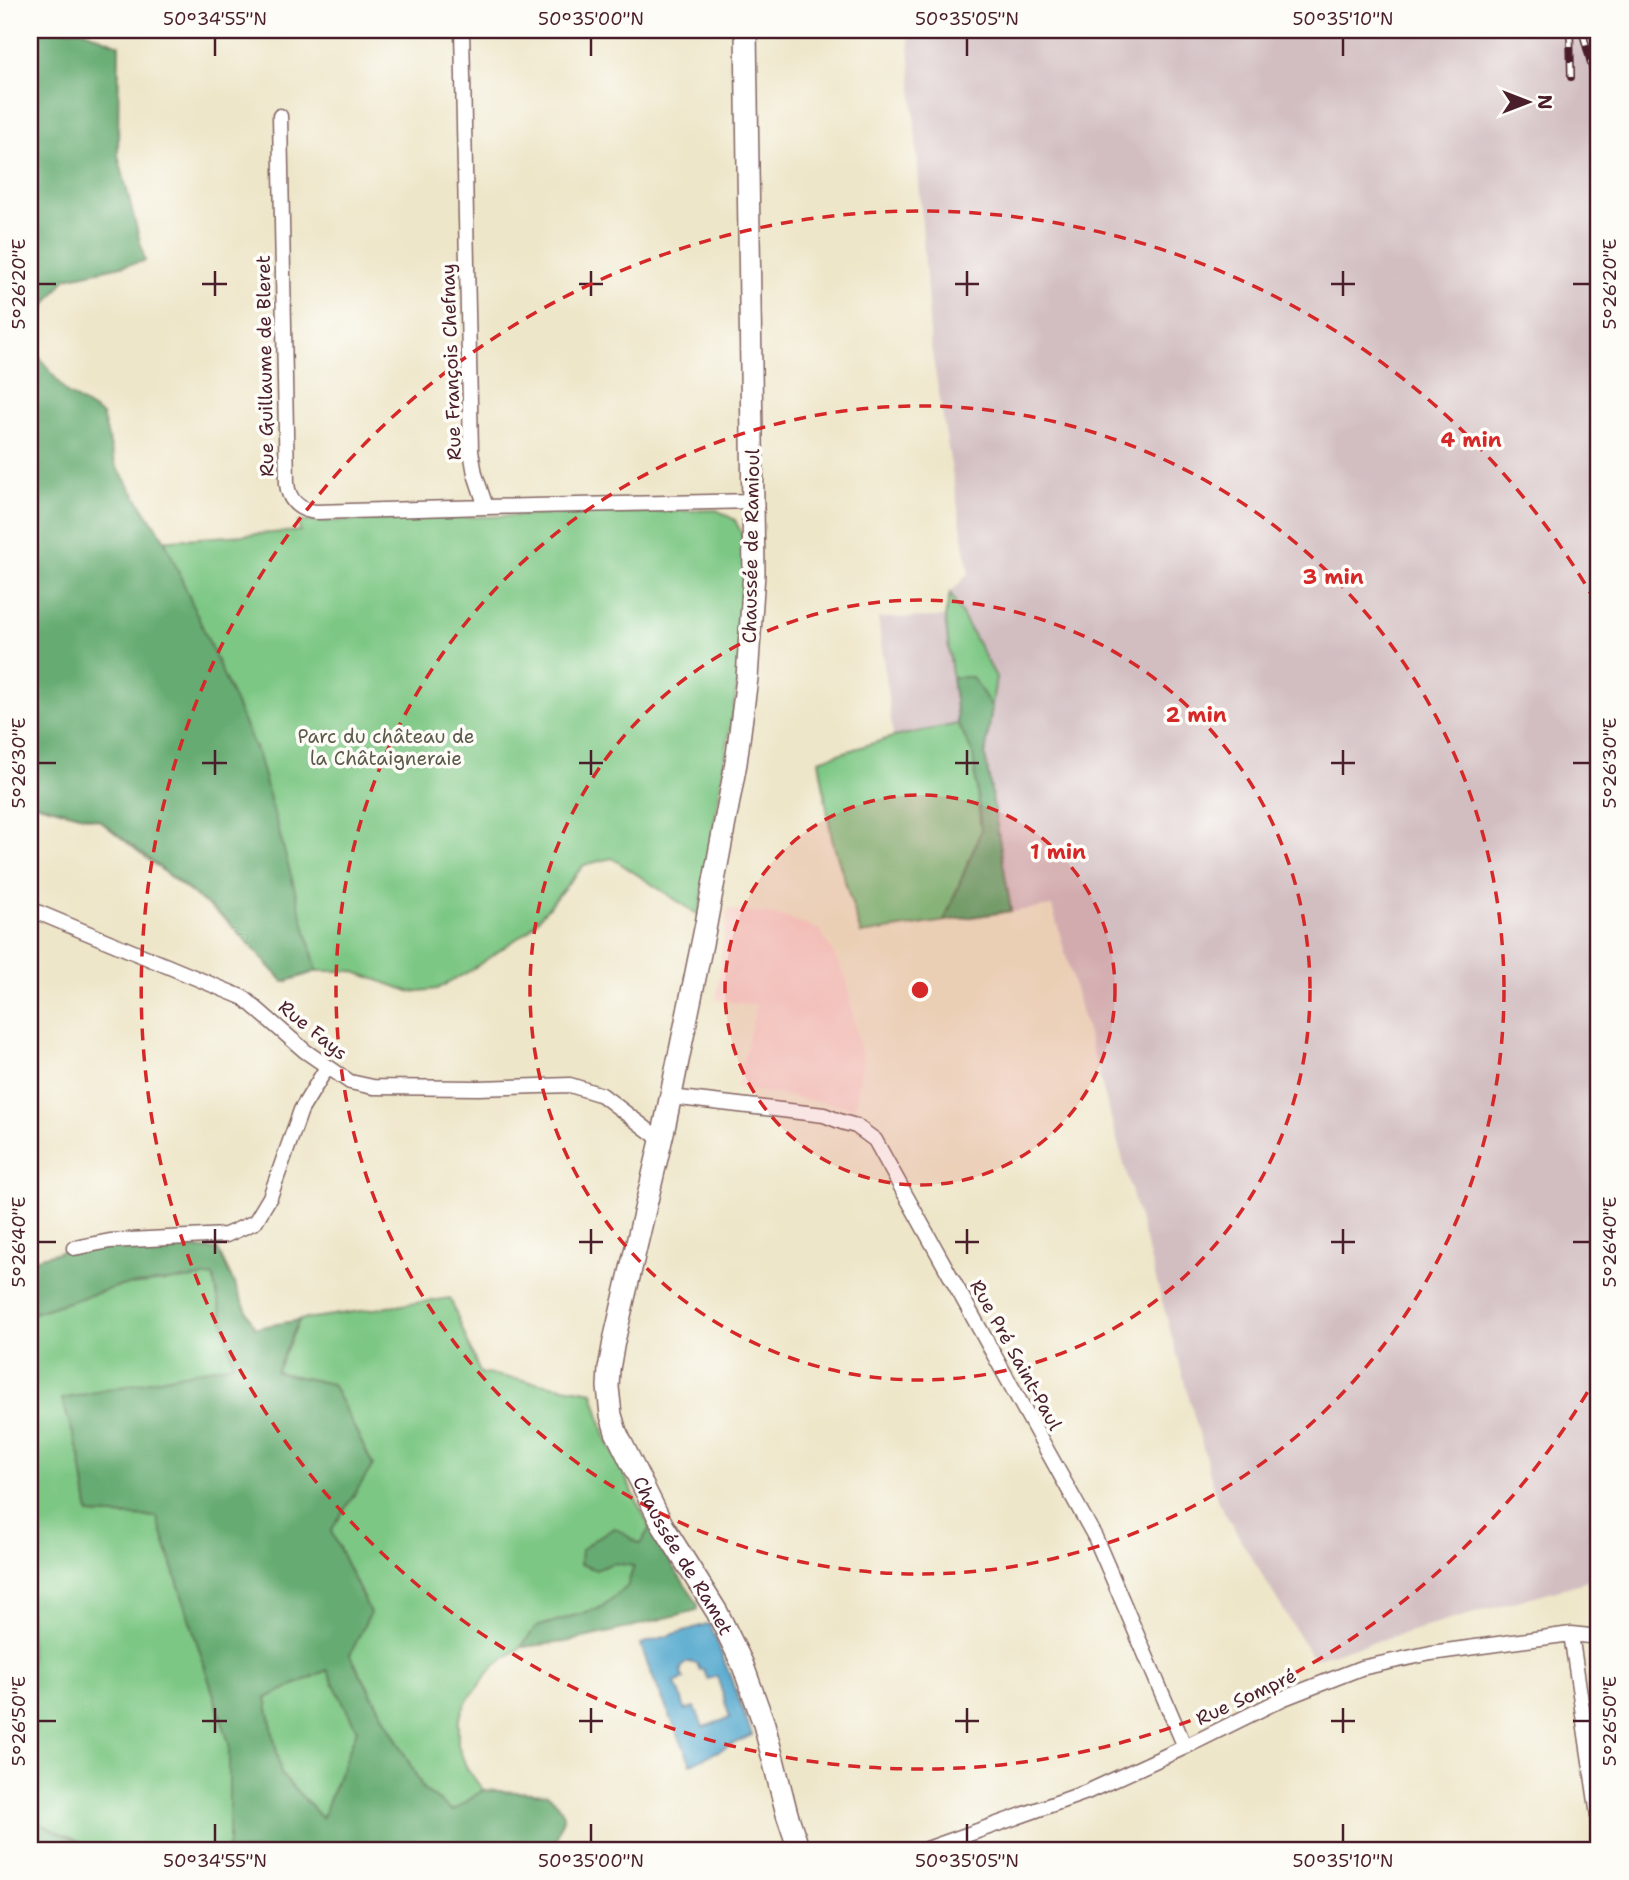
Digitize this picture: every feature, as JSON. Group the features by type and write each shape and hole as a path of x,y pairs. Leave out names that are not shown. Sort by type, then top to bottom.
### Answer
{"main road":[{"name":"Chaussée de Ramioul","path":"671,1097 741,733 751,635 754,501 746,30"},
{"path":"661,1140 671,1097"},
{"name":"Chaussée de Ramet","path":"661,1140 609,1369 611,1415 616,1432 649,1499 679,1554 717,1612 742,1662 764,1724 799,1850"}],"street":[{"name":"Rue François Chefnay","path":"462,30 471,451 486,507"},
{"name":"Rue Guillaume de Bleret","path":"280,116 287,484 290,498 300,507 316,512 486,507"},
{"path":"486,507 754,501"},
{"name":"Rue Fays","path":"30,909 244,998 305,1051 350,1083 373,1087 478,1088 570,1085 602,1095 661,1140"},
{"path":"74,1248 110,1241 226,1235 255,1222 270,1197 301,1110 327,1068"},
{"name":"Rue Pré Saint-Paul","path":"671,1097 824,1115 856,1126 875,1140 1095,1537 1184,1748"},
{"path":"1571,1634 1599,1822"},
{"name":"Rue Sompré","path":"924,1850 1087,1792 1284,1698 1361,1668 1431,1653 1571,1634 1599,1637"}],"shaded area":[{"path":"908,30 1599,30 1599,1578 1313,1659 1218,1502 1052,906 861,934 832,839 819,760 893,736 878,618 945,617 950,593 969,573 931,347"},
{"path":"727,909 778,915 820,930 846,977 863,1060 855,1108 737,1088 756,1005 716,1000"}],"green space":[{"path":"30,30 82,30 119,45 118,155 145,261 66,278 30,325"},
{"path":"30,345 67,393 102,415 116,466 165,541 258,755 317,971 284,982 228,921 99,820 30,802"},
{"name":"Parc du château de la Châtaigneraie","path":"717,510 735,520 745,541 740,669 699,915 612,858 584,865 528,931 468,972 437,989 411,992 352,971 317,971 284,982 228,921 99,820 30,802 30,552 300,531 298,522"},
{"path":"950,593 996,677 985,755 1011,911 861,934 832,839 819,760 893,737 958,724 945,617"},
{"path":"952,677 972,677 992,707 985,755 1011,911 944,921 981,831 973,754 958,724"},
{"path":"110,1241 218,1250 255,1328 299,1320 276,1372 332,1384 373,1465 331,1531 370,1613 350,1655 424,1790 453,1811 483,1790 547,1794 558,1804 564,1815 553,1850 224,1850 229,1845 229,1743 157,1517 89,1514 80,1456 62,1399 233,1364 213,1276 119,1286 30,1314 30,1260","holes":["327,1670 357,1730 322,1818 281,1774 266,1698"]},
{"path":"213,1276 233,1364 62,1400 80,1456 89,1514 157,1517 229,1743 229,1845 224,1850 97,1850 30,1819 30,1314 119,1286"},
{"path":"450,1298 480,1373 593,1392 605,1436 650,1528 641,1544 613,1563 634,1566 627,1587 600,1608 536,1627 521,1647 494,1666 466,1702 458,1722 458,1745 467,1769 483,1790 453,1811 424,1790 350,1654 370,1612 331,1532 276,1373 299,1320"},
{"path":"615,1528 640,1544 650,1528 698,1604 697,1610 565,1642 521,1647 536,1627 600,1608 627,1587 634,1566 613,1563 596,1570 580,1564 581,1550"},
{"path":"327,1670 357,1730 322,1819 281,1774 266,1698"},
{"path":"30,1819 97,1850 30,1850"}],"water":[{"path":"710,1625 752,1735 691,1764 641,1644","holes":["689,1662 697,1664 708,1679 717,1676 730,1718 703,1727 695,1707 685,1710 674,1683 684,1679 682,1666"]}],"railway":[{"path":"1570,30 1571,77"},
{"path":"1582,30 1599,93"},
{"path":"1594,30 1599,53"}]}
